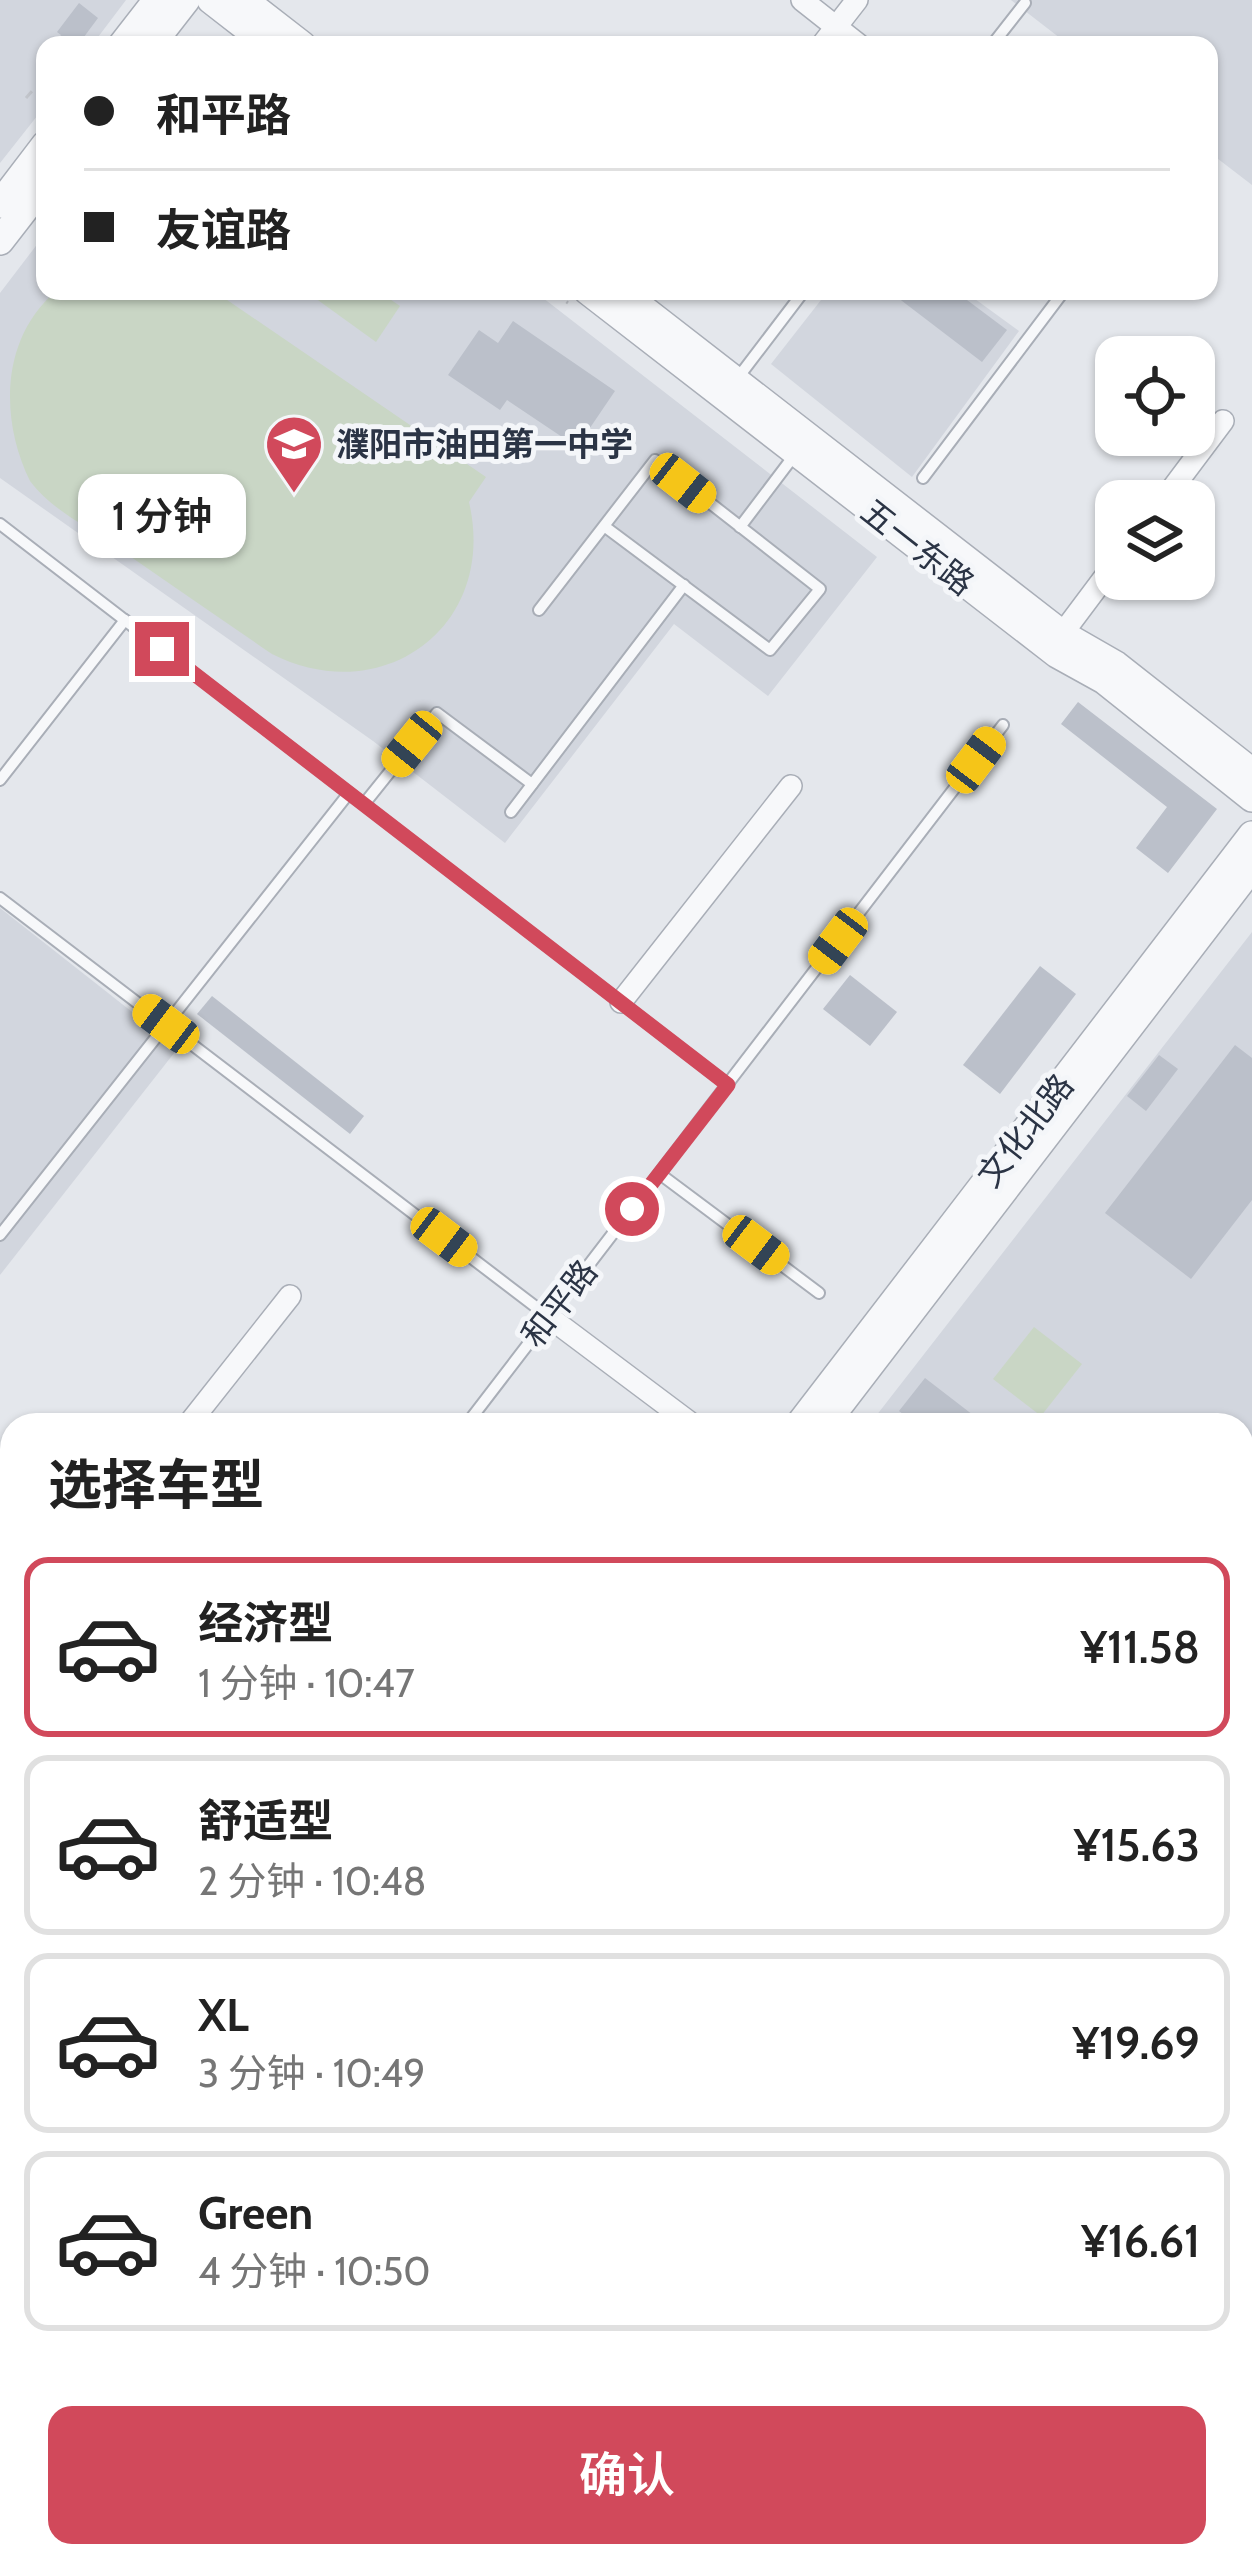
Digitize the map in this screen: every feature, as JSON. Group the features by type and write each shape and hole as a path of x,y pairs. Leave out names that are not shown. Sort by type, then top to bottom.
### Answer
{"street":[{"path":"129,36 157,0"},
{"path":"158,36 186,0"},
{"path":"211,0 257,36"},
{"path":"244,0 290,36"},
{"path":"802,0 829,36 857,0"},
{"path":"0,204 36,157"},
{"path":"0,242 36,195"},
{"name":"五一东路","path":"601,300 729,388 1062,634 1116,665 1252,772"},
{"name":"五一东路","path":"630,300 796,452 1057,654 1104,680 1252,798"},
{"path":"1178,480 1223,422"},
{"path":"1062,634 1095,590"},
{"path":"621,1002 790,786"},
{"name":"文化北路","path":"808,1413 1252,835"},
{"name":"文化北路","path":"833,1413 1252,867"},
{"path":"197,1413 290,1296"},
{"path":"549,1317 677,1413"}],"lane":[{"path":"999,36 1025,3"},
{"path":"729,388 797,300"},
{"path":"923,478 1057,300"},
{"path":"740,527 796,452"},
{"path":"539,610 655,460 820,589 770,650 604,526"},
{"path":"0,524 728,1085"},
{"path":"511,812 684,585"},
{"path":"0,780 125,620"},
{"path":"364,804 437,713 532,784"},
{"name":"和平路","path":"475,1413 1003,724"},
{"path":"0,1235 349,793"},
{"path":"0,898 549,1317"},
{"path":"660,1174 820,1293"}],"path":[{"path":"26,98 36,86"}],"shaded area":[{"path":"0,0 126,0 99,36 36,36 36,117 0,163"},
{"path":"1011,0 1252,0 1252,185 1218,159 1218,36 1057,36"},
{"name":"濮阳市油田第一中学","path":"36,246 36,300 546,300 877,557 768,696 674,624 505,843 373,741 0,478 0,293"},
{"path":"821,300 976,300 1019,331 912,477 771,364"},
{"path":"0,908 178,1048 0,1275"},
{"path":"1252,932 1252,1413 878,1413"}],"green space":[{"name":"濮阳市油田第一中学","path":"47,300 227,300 486,477 469,502 473,546 466,586 449,619 423,646 391,663 354,671 314,669 272,654 47,500 30,481 20,457 10,407 15,356"},
{"path":"318,300 391,300 400,306 376,342"},
{"path":"1034,1327 1082,1364 1043,1413 993,1379"}],"building":[{"path":"79,3 98,18 85,36 57,32"},
{"path":"901,300 967,300 1007,330 982,362"},
{"path":"513,321 615,391 577,447 507,400 500,410 448,375 479,330 498,343"},
{"path":"1078,702 1217,809 1168,873 1136,848 1167,807 1061,724"},
{"path":"1040,966 1076,994 1000,1094 963,1065"},
{"path":"850,975 897,1012 870,1046 823,1009"},
{"path":"212,996 364,1116 350,1134 197,1014"},
{"path":"1235,1045 1252,1058 1252,1200 1191,1279 1105,1213"},
{"path":"1159,1055 1178,1069 1146,1111 1127,1096"},
{"path":"925,1378 970,1413 902,1413"}],"place":[{"name":"濮阳市油田第一中学","path":"294,495"}],"route":[{"path":"162,649 728,1085 632,1209"}]}
